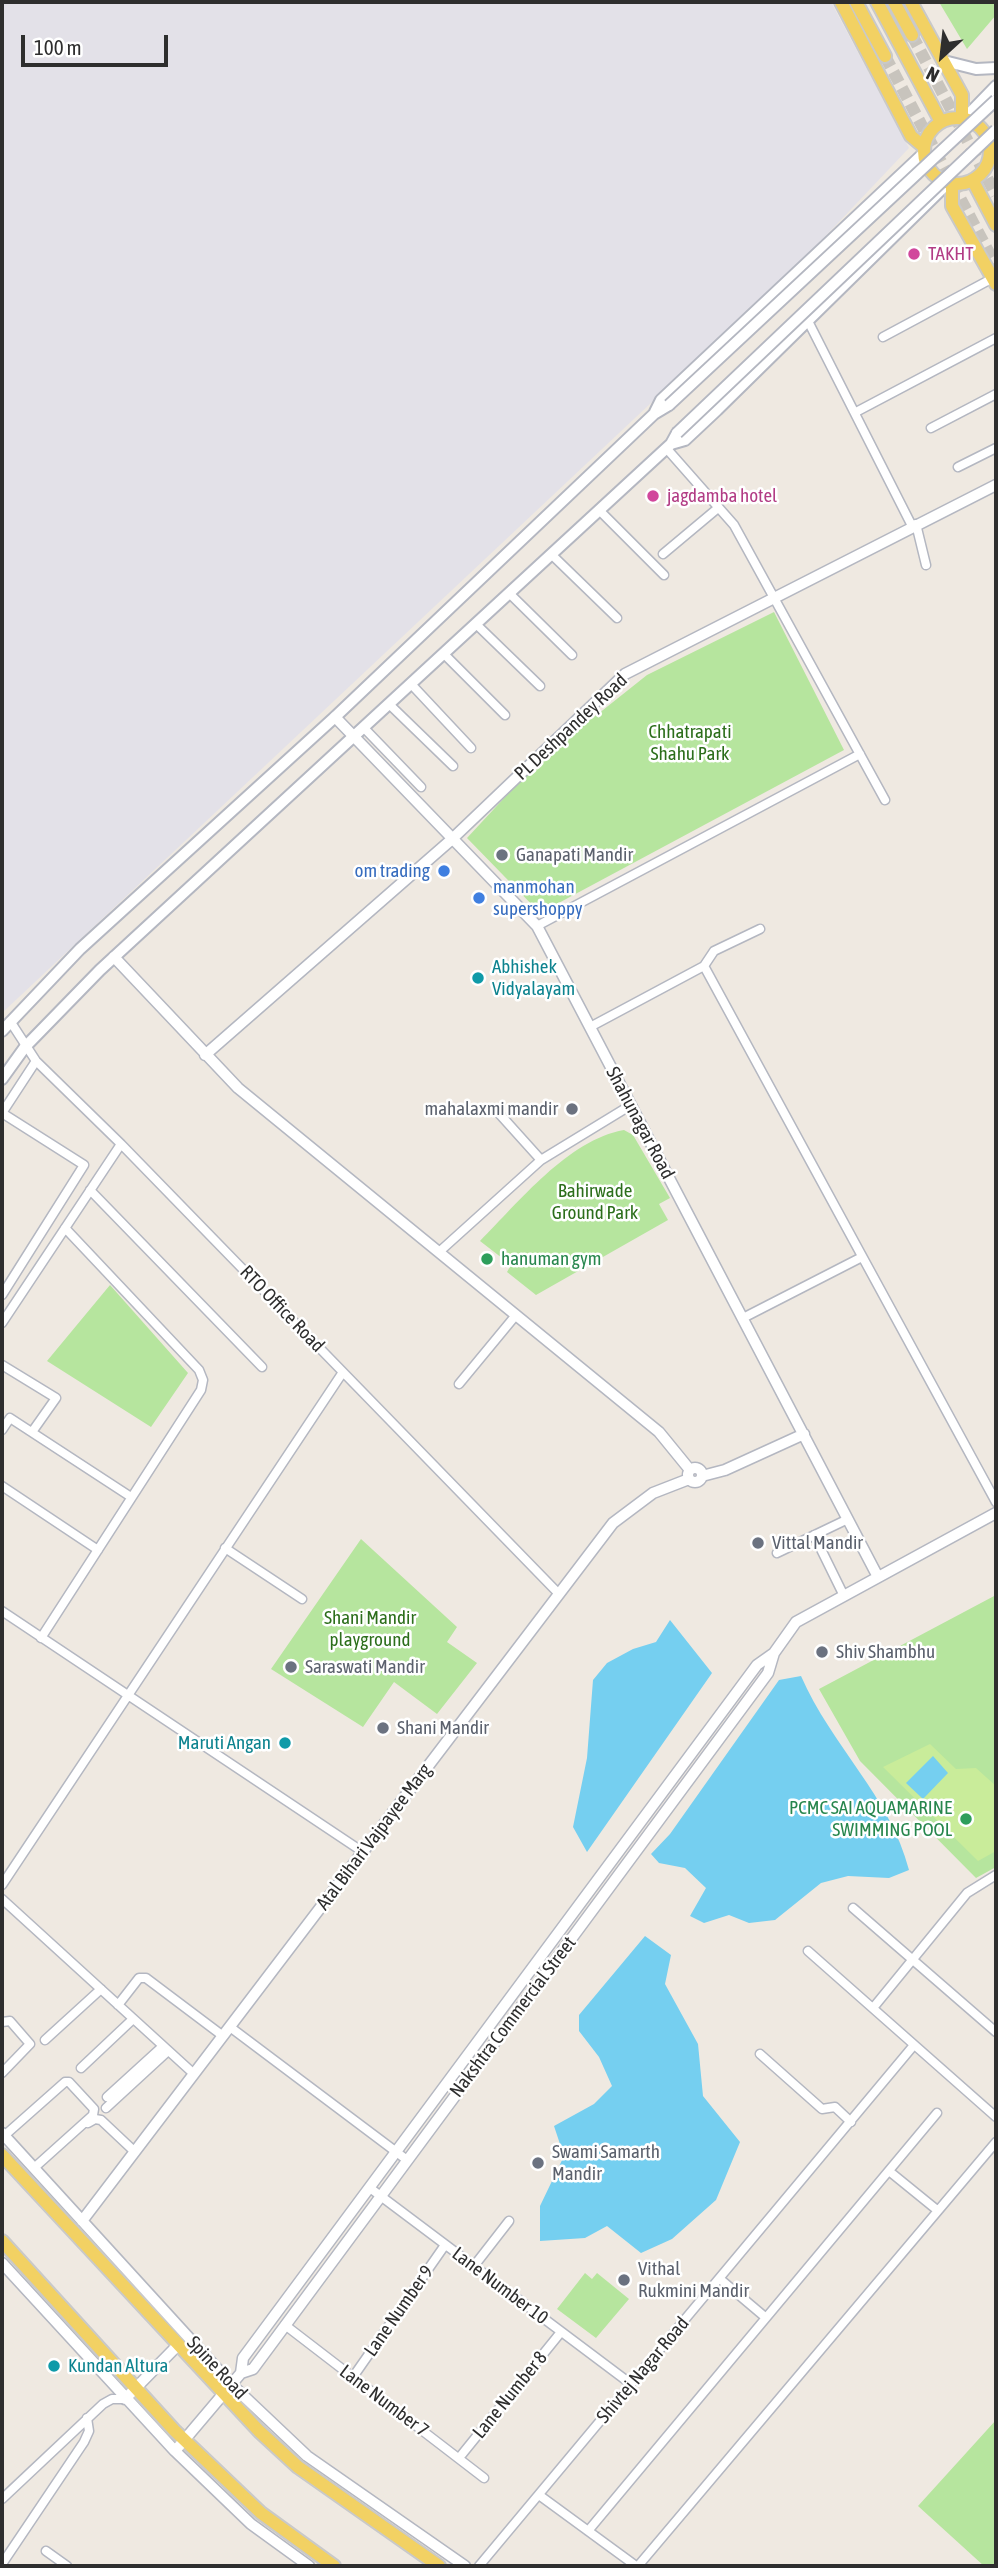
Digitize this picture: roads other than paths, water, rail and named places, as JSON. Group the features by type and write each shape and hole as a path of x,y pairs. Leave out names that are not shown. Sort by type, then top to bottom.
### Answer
{"main road":[{"path":"841,2 911,136 924,150 930,171 950,184"},
{"path":"856,2 885,56"},
{"path":"877,2 941,122"},
{"path":"894,2 912,35"},
{"path":"911,2 962,94 963,118"},
{"path":"944,61 976,69 996,68"},
{"path":"654,414 662,400 924,150 928,134 941,122 963,118 996,86"},
{"path":"2,1031 94,936 335,718 654,414 669,405 996,100"},
{"path":"669,446 685,440 950,184 972,181 982,174 993,155 984,131 963,118"},
{"path":"2,1079 25,1047 114,957 355,739 600,511 669,446 677,433 996,130"},
{"path":"972,181 996,225"},
{"path":"950,184 952,206 995,281"},
{"name":"Spine Road","path":"2,2155 223,2396 298,2467 439,2566"},
{"path":"2,2241 184,2440 261,2513 334,2566"}],"street":[{"path":"883,337 995,281"},
{"path":"809,323 914,525 926,565"},
{"path":"856,412 996,338"},
{"path":"931,428 996,394"},
{"path":"669,446 734,525 885,800"},
{"path":"958,467 996,448"},
{"name":"PL Deshpandey Road","path":"205,1055 451,840 625,674 996,485"},
{"path":"663,554 718,508"},
{"path":"600,511 664,575"},
{"path":"552,555 617,618"},
{"path":"510,594 572,655"},
{"path":"477,625 540,686"},
{"path":"445,655 505,715"},
{"path":"412,685 471,748"},
{"path":"390,705 453,766"},
{"name":"Shahunagar Road","path":"335,718 537,926 878,1577"},
{"path":"365,729 421,787"},
{"path":"537,926 860,754"},
{"path":"590,1027 704,966 714,951 760,929"},
{"path":"114,957 238,1088 659,1432 689,1475 697,1468 702,1476 725,1470 804,1434"},
{"path":"704,966 996,1502"},
{"name":"RTO Office Road","path":"10,1021 36,1061 121,1144 559,1594"},
{"path":"2,1295 84,1165 2,1113 36,1061"},
{"path":"439,1252 541,1160 631,1105"},
{"path":"496,1110 541,1160"},
{"path":"2,1323 121,1144"},
{"path":"90,1190 262,1367"},
{"path":"41,1638 201,1390 203,1380 199,1370 65,1228"},
{"path":"743,1318 862,1256"},
{"path":"459,1384 516,1315"},
{"path":"2,1365 56,1398 32,1432"},
{"path":"2,1885 343,1371"},
{"path":"2,1430 10,1418 131,1497"},
{"name":"Atal Bihari Vajpayee Marg","path":"82,2221 613,1523 653,1493 689,1475"},
{"path":"2,1486 98,1550"},
{"name":"Nakshtra Commercial Street","path":"241,2373 253,2369 768,1673 774,1653 796,1622 996,1513"},
{"path":"777,1553 849,1519"},
{"path":"814,1535 844,1596"},
{"path":"225,1548 302,1599"},
{"path":"2,1611 363,1852"},
{"name":"Nakshtra Commercial Street","path":"174,2451 232,2385 241,2373 243,2358 757,1665 774,1653"},
{"path":"873,2008 967,1893 996,1875"},
{"path":"2,1899 194,2074"},
{"path":"853,1908 996,2032"},
{"path":"808,1951 996,2117"},
{"path":"117,2005 139,1978 146,1978 223,2036"},
{"path":"45,2040 101,1989"},
{"path":"80,2068 133,2019"},
{"path":"2,2022 10,2021 30,2044 2,2073"},
{"path":"230,2027 407,2160"},
{"name":"Shivtej Nagar Road","path":"479,2566 914,2045"},
{"path":"107,2097 165,2048"},
{"path":"106,2108 165,2048"},
{"path":"760,2053 822,2109 835,2107 851,2122"},
{"path":"3,2134 65,2082 69,2082 94,2109 93,2115 36,2170"},
{"path":"589,2531 937,2113"},
{"path":"36,2170 95,2119 101,2120 135,2152"},
{"name":"Spine Road","path":"3,2134 232,2385 307,2456 465,2566"},
{"path":"539,2495 637,2566 996,2141"},
{"path":"889,2171 937,2210"},
{"name":"Lane Number 10","path":"370,2188 631,2384"},
{"path":"474,2266 509,2221"},
{"name":"Lane Number 9","path":"353,2377 445,2245"},
{"path":"2,2263 174,2451 251,2524 309,2566"},
{"path":"720,2279 765,2317"},
{"name":"Lane Number 7","path":"285,2325 484,2478"},
{"name":"Lane Number 8","path":"459,2458 561,2332"},
{"path":"2,2499 87,2418 112,2399 125,2399 177,2346"},
{"path":"2,2564 84,2442 89,2431 87,2418"},
{"path":"46,2551 67,2566"}],"water":[{"path":"670,1620 712,1673 587,1852 573,1827 587,1758 593,1680 607,1663 633,1649 656,1642"},
{"path":"801,1676 828,1726 888,1818 909,1870 889,1878 848,1876 821,1883 775,1920 749,1923 729,1915 704,1923 690,1916 706,1888 685,1868 659,1863 651,1854 670,1834 779,1680"},
{"path":"933,1756 948,1773 923,1799 906,1783"},
{"path":"645,1936 671,1955 665,1984 698,2044 703,2096 740,2142 716,2200 672,2239 641,2253 607,2226 585,2238 540,2241 540,2206 564,2156 554,2126 594,2104 612,2086 599,2057 579,2031 579,2015"}],"tunnel":[{"path":"912,35 996,195"},
{"path":"885,56 996,266"}],"place":[{"name":"TAKHT","path":"914,254"},
{"name":"jagdamba hotel","path":"653,496"},
{"name":"Ganapati Mandir","path":"502,855"},
{"name":"om trading","path":"444,871"},
{"name":"manmohan supershoppy","path":"479,898"},
{"name":"Abhishek Vidyalayam","path":"478,978"},
{"name":"mahalaxmi mandir","path":"572,1109"},
{"name":"hanuman gym","path":"487,1259"},
{"name":"Vittal Mandir","path":"758,1543"},
{"name":"Shiv Shambhu","path":"822,1652"},
{"name":"Saraswati Mandir","path":"291,1667"},
{"name":"Shani Mandir","path":"383,1728"},
{"name":"Maruti Angan","path":"285,1743"},
{"name":"PCMC SAI AQUAMARINE SWIMMING POOL","path":"966,1819"},
{"name":"Swami Samarth Mandir","path":"538,2163"},
{"name":"Vithal Rukmini Mandir","path":"624,2280"},
{"name":"Kundan Altura","path":"54,2366"}],"park label":[{"name":"Chhatrapati Shahu Park","path":"690,743"},
{"name":"Bahirwade Ground Park","path":"595,1202"},
{"name":"Shani Mandir playground","path":"370,1629"}]}
